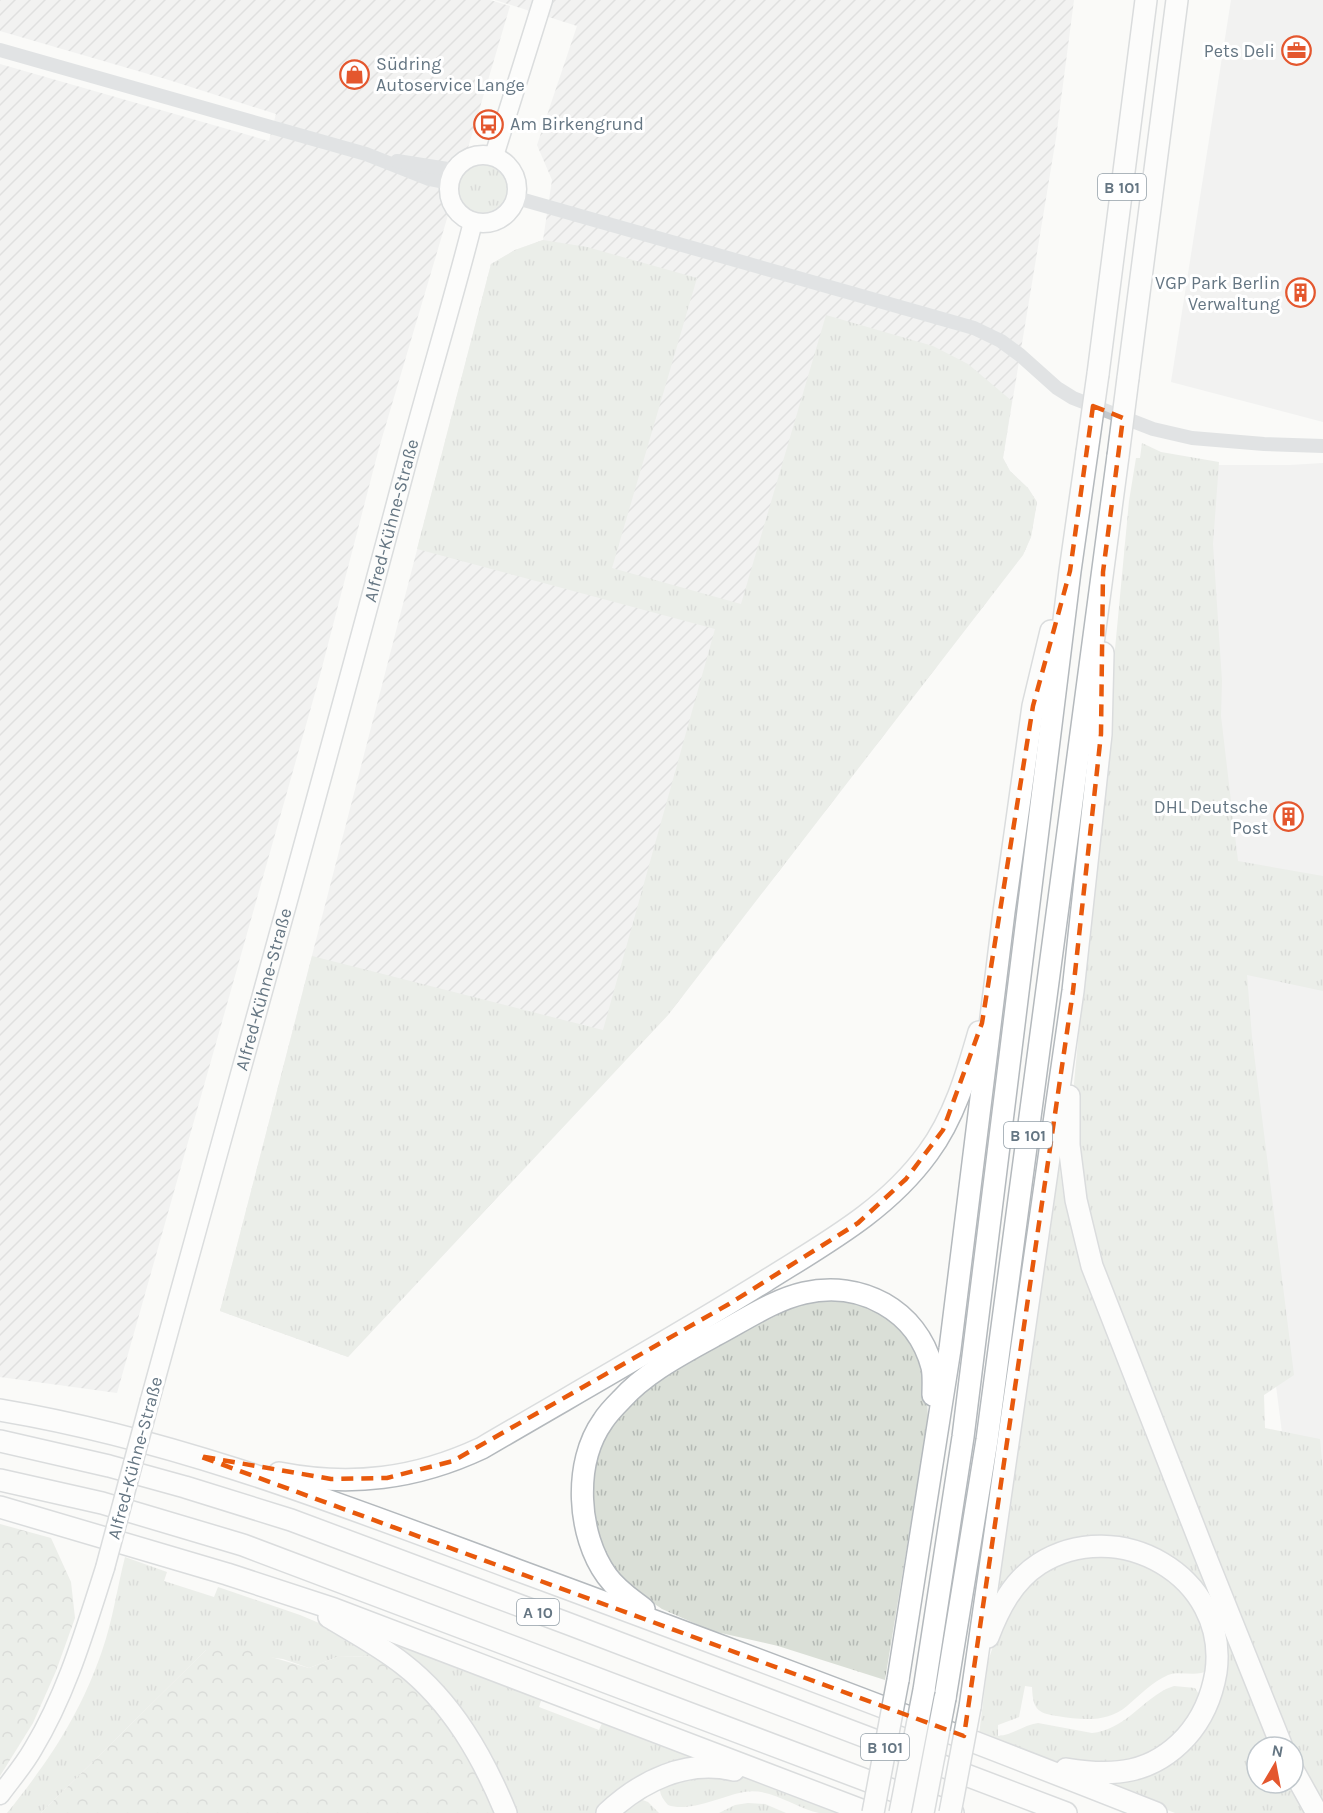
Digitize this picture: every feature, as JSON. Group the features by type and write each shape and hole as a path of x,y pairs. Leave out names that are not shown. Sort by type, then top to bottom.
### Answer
{"highway":[{"name":"B 101","path":"900,1813 924,1690 963,1437 1070,571 1146,0"},
{"name":"B 101","path":"923,1813 945,1698 988,1428 1177,0"},
{"name":"B 101","path":"868,1812 898,1680 950,1349 1004,912 1034,706 1055,618 1070,571"},
{"name":"B 101","path":"951,1813 970,1707 1073,991 1101,734 1103,572"},
{"path":"0,1410 109,1432 199,1456 300,1477 387,1478 453,1461 482,1448 708,1316 848,1229 886,1201 928,1153 943,1130 970,1064 990,992 1004,912"},
{"path":"1073,991 1068,1109 1069,1145 1077,1209 1092,1266 1277,1735"},
{"path":"698,1637 669,1624 623,1594 607,1576 595,1555 586,1528 583,1512 584,1473 590,1450 602,1422 622,1398 646,1376 770,1306 804,1293 831,1290 858,1294 880,1301 904,1317 921,1340 932,1368 932,1466"},
{"name":"A 10","path":"0,1441 131,1472 291,1520 558,1619 1066,1813"},
{"path":"199,1456 316,1496 698,1637 951,1732 1156,1813"},
{"name":"A 10","path":"0,1480 102,1503 243,1545 951,1813"},
{"path":"0,1507 162,1554 374,1623 554,1695 868,1812"},
{"path":"951,1732 1062,1768 1088,1773 1111,1773 1139,1768 1166,1757 1194,1728 1204,1712 1214,1687 1216,1644 1212,1624 1204,1605 1191,1587 1173,1570 1150,1555 1122,1547 1098,1545 1074,1548 1038,1564 1017,1583 1004,1601 975,1673"},
{"path":"293,1595 384,1651 427,1686 465,1732 494,1783 506,1813"},
{"path":"607,1813 629,1794 658,1777 708,1767 749,1773 868,1812"},
{"path":"1305,1792 1317,1813"}],"main road":[{"path":"494,156 543,0"},
{"path":"483,154 494,156 502,159 514,172 517,180 517,198 513,206 500,219 483,223 473,222 454,207 451,200 452,176 462,162 472,156 483,154"},
{"name":"Alfred-Kühne-Straße","path":"0,1794 33,1750 56,1706 78,1651 105,1568 305,833 348,687 408,456 473,222"}],"street":[{"path":"0,50 383,159 452,176"},
{"path":"517,198 974,328 1001,341 1072,398 1154,429 1192,438 1323,446"}],"highlighted area":[{"path":"1093,406 1123,418 1103,572 1101,734 1073,991 964,1736 199,1456 331,1479 387,1478 453,1461 729,1304 858,1223 906,1179 943,1130 982,1023 1033,706 1070,571"}],"shaded area":[{"path":"0,0 490,0 510,6 379,448 319,679 117,1393 0,1377 0,64 269,141 276,114 0,31"},
{"path":"495,0 1074,0 1056,138 1003,458 1010,471 1028,488 1037,502 1031,537 1023,555 668,1015 348,1357 220,1311 491,264 515,250 543,240 552,180 537,145 577,26"},
{"path":"1231,0 1323,0 1323,422 1171,382"},
{"path":"1323,463 1323,1752 1241,1113 1188,465"}],"green space":[{"path":"479,161 489,161 499,165 507,173 511,188 507,203 499,211 489,215 479,215 469,211 461,203 457,193 457,183 461,173 469,165"},
{"path":"543,240 587,247 697,278 612,568 741,604 826,315 933,346 968,364 1012,401 1003,458 1010,471 1028,488 1037,502 1031,537 1023,555 668,1015 348,1357 220,1311 312,956 603,1030 715,629 417,549 491,264 515,250"},
{"path":"1142,443 1161,452 1219,462 1213,544 1222,681 1221,716 1238,861 1323,876 1323,991 1247,975 1252,1037 1294,1375 1264,1395 1265,1428 1320,1439 1323,1472 1323,1803 1305,1770 1305,1735 1289,1735 1102,1274 1083,1204 1073,1094 1129,501 1136,458 1140,458"},
{"path":"1056,1142 1063,1192 1082,1270 1268,1735 1245,1735 1245,1795 1295,1795 1306,1813 1175,1813 1099,1783 1201,1728 1215,1616 1117,1539 1001,1591 995,1590"},
{"path":"813,1297 845,1298 877,1308 907,1335 926,1374 928,1419 885,1680 778,1646 712,1631 662,1609 628,1586 600,1546 590,1502 594,1466 605,1432 623,1409 653,1382 785,1308"},
{"path":"0,1524 51,1538 71,1582 75,1618 56,1671 33,1723 0,1776"},
{"path":"1103,1550 1166,1571 1205,1624 1208,1670 1199,1673 1168,1675 1151,1685 1119,1711 1094,1719 1076,1719 1044,1713 1035,1705 1032,1687 1025,1686 1019,1717 998,1725 998,1736 1038,1723 1092,1733 1103,1731 1122,1721 1166,1689 1174,1686 1195,1688 1200,1696 1177,1737 1128,1765 1065,1764 979,1735 988,1662 1002,1617 1037,1571"},
{"path":"125,1557 167,1572 164,1581 214,1597 218,1587 300,1615 331,1628 378,1656 337,1657 309,1668 283,1659 206,1650 41,1813 7,1813 50,1756 84,1696 106,1639"},
{"path":"390,1641 543,1695 539,1707 599,1730 605,1716 710,1758 598,1813 518,1813 482,1739 451,1694 433,1674"},
{"path":"222,1646 244,1649 309,1668 337,1657 378,1656 412,1684 445,1720 476,1768 495,1813 41,1813 206,1650"},
{"path":"678,1776 743,1776 847,1813 819,1813 773,1795 754,1791 686,1807 676,1807 668,1805 661,1796 660,1789"},
{"path":"640,1799 648,1802 659,1813 618,1813"},
{"path":"765,1804 786,1813 719,1813 735,1805"}],"place":[{"name":"Pets Deli","path":"1296,51"},
{"name":"Südring Autoservice Lange","path":"355,74"},
{"name":"Am Birkengrund","path":"489,124"},
{"name":"VGP Park Berlin Verwaltung","path":"1301,293"},
{"name":"DHL Deutsche Post","path":"1289,817"}]}
